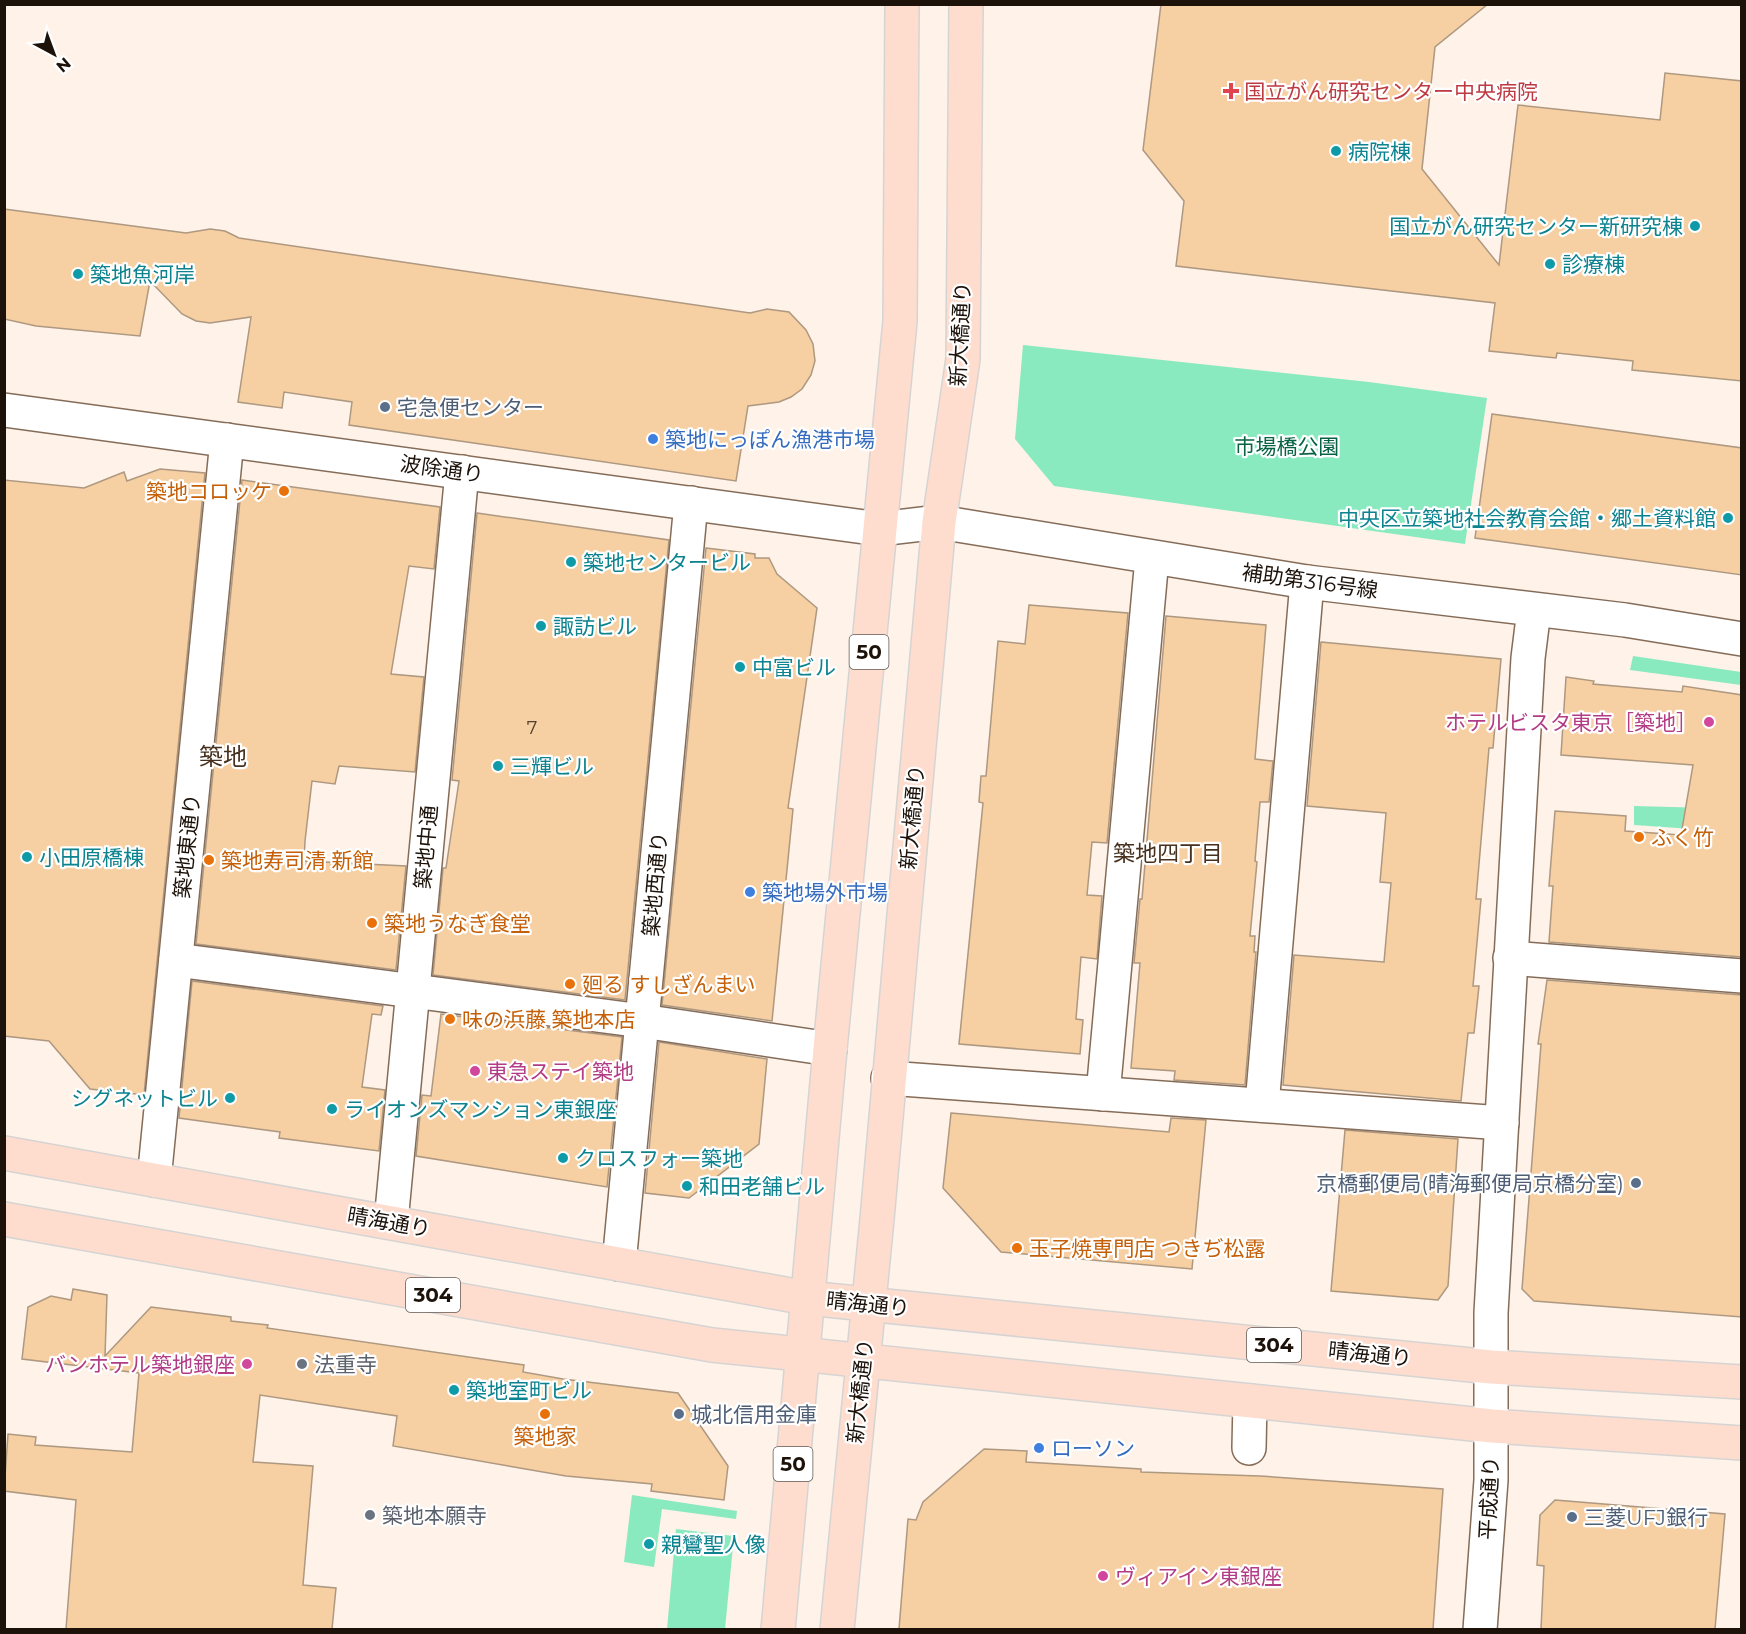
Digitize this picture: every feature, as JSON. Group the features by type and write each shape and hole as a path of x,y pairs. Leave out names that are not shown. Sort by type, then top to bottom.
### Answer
{"main road":[{"name":"50","path":"778,1629 830,1049 900,321 902,4"},
{"name":"新大橋通り","path":"837,1629 869,1304 939,522 963,359 966,4"},
{"name":"晴海通り","path":"4,1153 807,1298 1491,1367 1742,1382"},
{"name":"304","path":"4,1219 712,1345 1492,1426 1742,1443"}],"street":[{"name":"波除通り","path":"4,410 879,530"},
{"name":"築地東通り","path":"154,1180 227,440"},
{"name":"築地中通","path":"391,1222 462,472"},
{"name":"築地西通り","path":"620,1264 691,503"},
{"name":"補助第316号線","path":"879,530 939,522 1307,582 1625,620 1742,639"},
{"path":"1103,1094 1152,558"},
{"path":"1262,1105 1307,582"},
{"name":"平成通り","path":"1480,1629 1492,1426 1491,1313 1528,658 1534,610"},
{"path":"1510,958 1742,976"},
{"path":"176,960 642,1021 830,1049"},
{"path":"888,1078 1502,1123"},
{"path":"1249,1448 1251,1401"}],"green space":[{"name":"市場橋公園","path":"1023,345 1369,382 1487,398 1465,544 1054,486 1015,439"},
{"path":"1633,656 1741,672 1741,685 1630,670"},
{"path":"1634,806 1710,808 1707,830 1634,825"},
{"path":"632,1495 737,1511 736,1519 662,1509 654,1567 624,1562"},
{"path":"676,1529 734,1536 725,1629 667,1629"}],"building":[{"path":"1161,4 1488,4 1435,47 1422,169 1499,265 1518,105 1660,120 1665,73 1742,81 1742,381 1632,370 1633,361 1557,353 1556,358 1489,351 1495,303 1176,266 1184,201 1143,150"},
{"path":"4,209 186,233 210,229 225,231 239,238 750,313 767,309 789,312 806,330 813,344 815,361 811,375 802,389 791,397 779,402 748,406 736,481 349,425 352,402 284,392 282,408 238,402 251,317 210,323 196,321 182,314 150,281 140,336 36,326 4,319"},
{"path":"1492,414 1742,448 1742,575 1475,538"},
{"path":"160,469 205,473 144,1095 90,1089 49,1041 4,1036 4,480 84,488 124,472 127,481"},
{"path":"242,480 440,507 434,569 409,566 391,674 424,677 415,772 339,766 335,784 312,781 305,841 304,861 406,866 396,970 196,944"},
{"path":"477,513 669,540 625,1000 433,975 443,868 446,868 459,781 452,780"},
{"path":"706,548 755,554 755,558 769,558 777,574 817,608 788,808 793,809 772,1021 662,1005"},
{"path":"1029,605 1128,613 1107,843 1092,842 1087,895 1102,896 1097,959 1081,957 1076,1019 1083,1020 1080,1054 959,1044 983,803 979,802 981,776 986,776 998,641 1025,644"},
{"path":"1166,616 1266,625 1255,759 1273,761 1269,802 1260,802 1250,936 1255,936 1254,952 1256,952 1245,1085 1174,1080 1175,1071 1131,1068 1140,963 1134,963 1140,899 1142,899"},
{"path":"1321,642 1501,659 1493,748 1489,748 1476,899 1481,899 1473,986 1479,986 1474,1033 1468,1033 1461,1101 1283,1085 1294,955 1384,962 1391,883 1380,882 1386,813 1307,806"},
{"path":"1566,677 1594,681 1593,684 1682,692 1683,686 1742,695 1742,957 1549,942 1553,886 1549,886 1555,811 1626,816 1625,831 1681,835 1693,765 1561,755"},
{"name":"京橋郵便局(晴海郵便局京橋分室)","path":"1547,980 1742,995 1742,1317 1534,1301 1522,1289 1541,1044 1538,1044"},
{"path":"192,981 383,1006 381,1015 372,1014 362,1087 385,1090 379,1151 279,1138 280,1132 179,1118"},
{"path":"441,1014 622,1037 607,1187 416,1156 422,1095 431,1096"},
{"path":"659,1042 767,1059 759,1144 689,1198 645,1193"},
{"path":"951,1113 1169,1132 1171,1118 1206,1120 1192,1269 1001,1252 943,1188"},
{"path":"1345,1130 1458,1139 1448,1286 1438,1300 1331,1291"},
{"path":"73,1289 107,1295 105,1356 151,1307 231,1317 231,1321 268,1325 267,1328 524,1365 523,1372 563,1379 678,1393 728,1466 724,1500 651,1491 652,1484 566,1476 393,1446 397,1416 260,1395 253,1462 313,1466 303,1585 336,1588 332,1629 66,1629 76,1500 4,1491 8,1434 36,1437 35,1445 132,1452 139,1373 22,1359 28,1307 51,1296 71,1300"},
{"path":"984,1449 1027,1451 1026,1462 1141,1469 1141,1472 1260,1476 1443,1489 1433,1629 899,1629 908,1519 916,1520 923,1502"},
{"path":"1555,1500 1725,1514 1715,1629 1541,1629 1544,1566 1537,1565 1540,1515"}],"place":[{"name":"国立がん研究センター中央病院","path":"1231,91"},
{"name":"病院棟","path":"1336,151"},
{"name":"国立がん研究センター新研究棟","path":"1695,226"},
{"name":"診療棟","path":"1550,264"},
{"name":"築地魚河岸","path":"78,274"},
{"name":"宅急便センター","path":"385,407"},
{"name":"築地にっぽん漁港市場","path":"653,439"},
{"name":"築地コロッケ","path":"284,491"},
{"name":"中央区立築地社会教育会館・郷土資料館","path":"1728,518"},
{"name":"築地センタービル","path":"571,562"},
{"name":"諏訪ビル","path":"541,626"},
{"name":"中富ビル","path":"740,667"},
{"name":"ホテルビスタ東京［築地］","path":"1709,722"},
{"name":"三輝ビル","path":"498,766"},
{"name":"ふく竹","path":"1639,837"},
{"name":"小田原橋棟","path":"27,857"},
{"name":"築地寿司清 新館","path":"209,860"},
{"name":"築地場外市場","path":"750,892"},
{"name":"築地うなぎ食堂","path":"372,923"},
{"name":"廻る すしざんまい","path":"570,984"},
{"name":"味の浜藤 築地本店","path":"450,1019"},
{"name":"東急ステイ築地","path":"475,1071"},
{"name":"シグネットビル","path":"230,1098"},
{"name":"ライオンズマンション東銀座","path":"332,1109"},
{"name":"クロスフォー築地","path":"563,1158"},
{"name":"京橋郵便局(晴海郵便局京橋分室)","path":"1636,1183"},
{"name":"和田老舗ビル","path":"687,1186"},
{"name":"玉子焼専門店 つきぢ松露","path":"1017,1248"},
{"name":"バンホテル築地銀座","path":"247,1364"},
{"name":"法重寺","path":"302,1364"},
{"name":"築地室町ビル","path":"454,1390"},
{"name":"築地家","path":"545,1414"},
{"name":"城北信用金庫","path":"679,1414"},
{"name":"ローソン","path":"1039,1448"},
{"name":"築地本願寺","path":"370,1515"},
{"name":"三菱UFJ銀行","path":"1572,1517"},
{"name":"親鸞聖人像","path":"649,1544"},
{"name":"ヴィアイン東銀座","path":"1103,1576"}],"district":[{"name":"築地","path":"223,756"},
{"name":"築地四丁目","path":"1168,853"}]}
